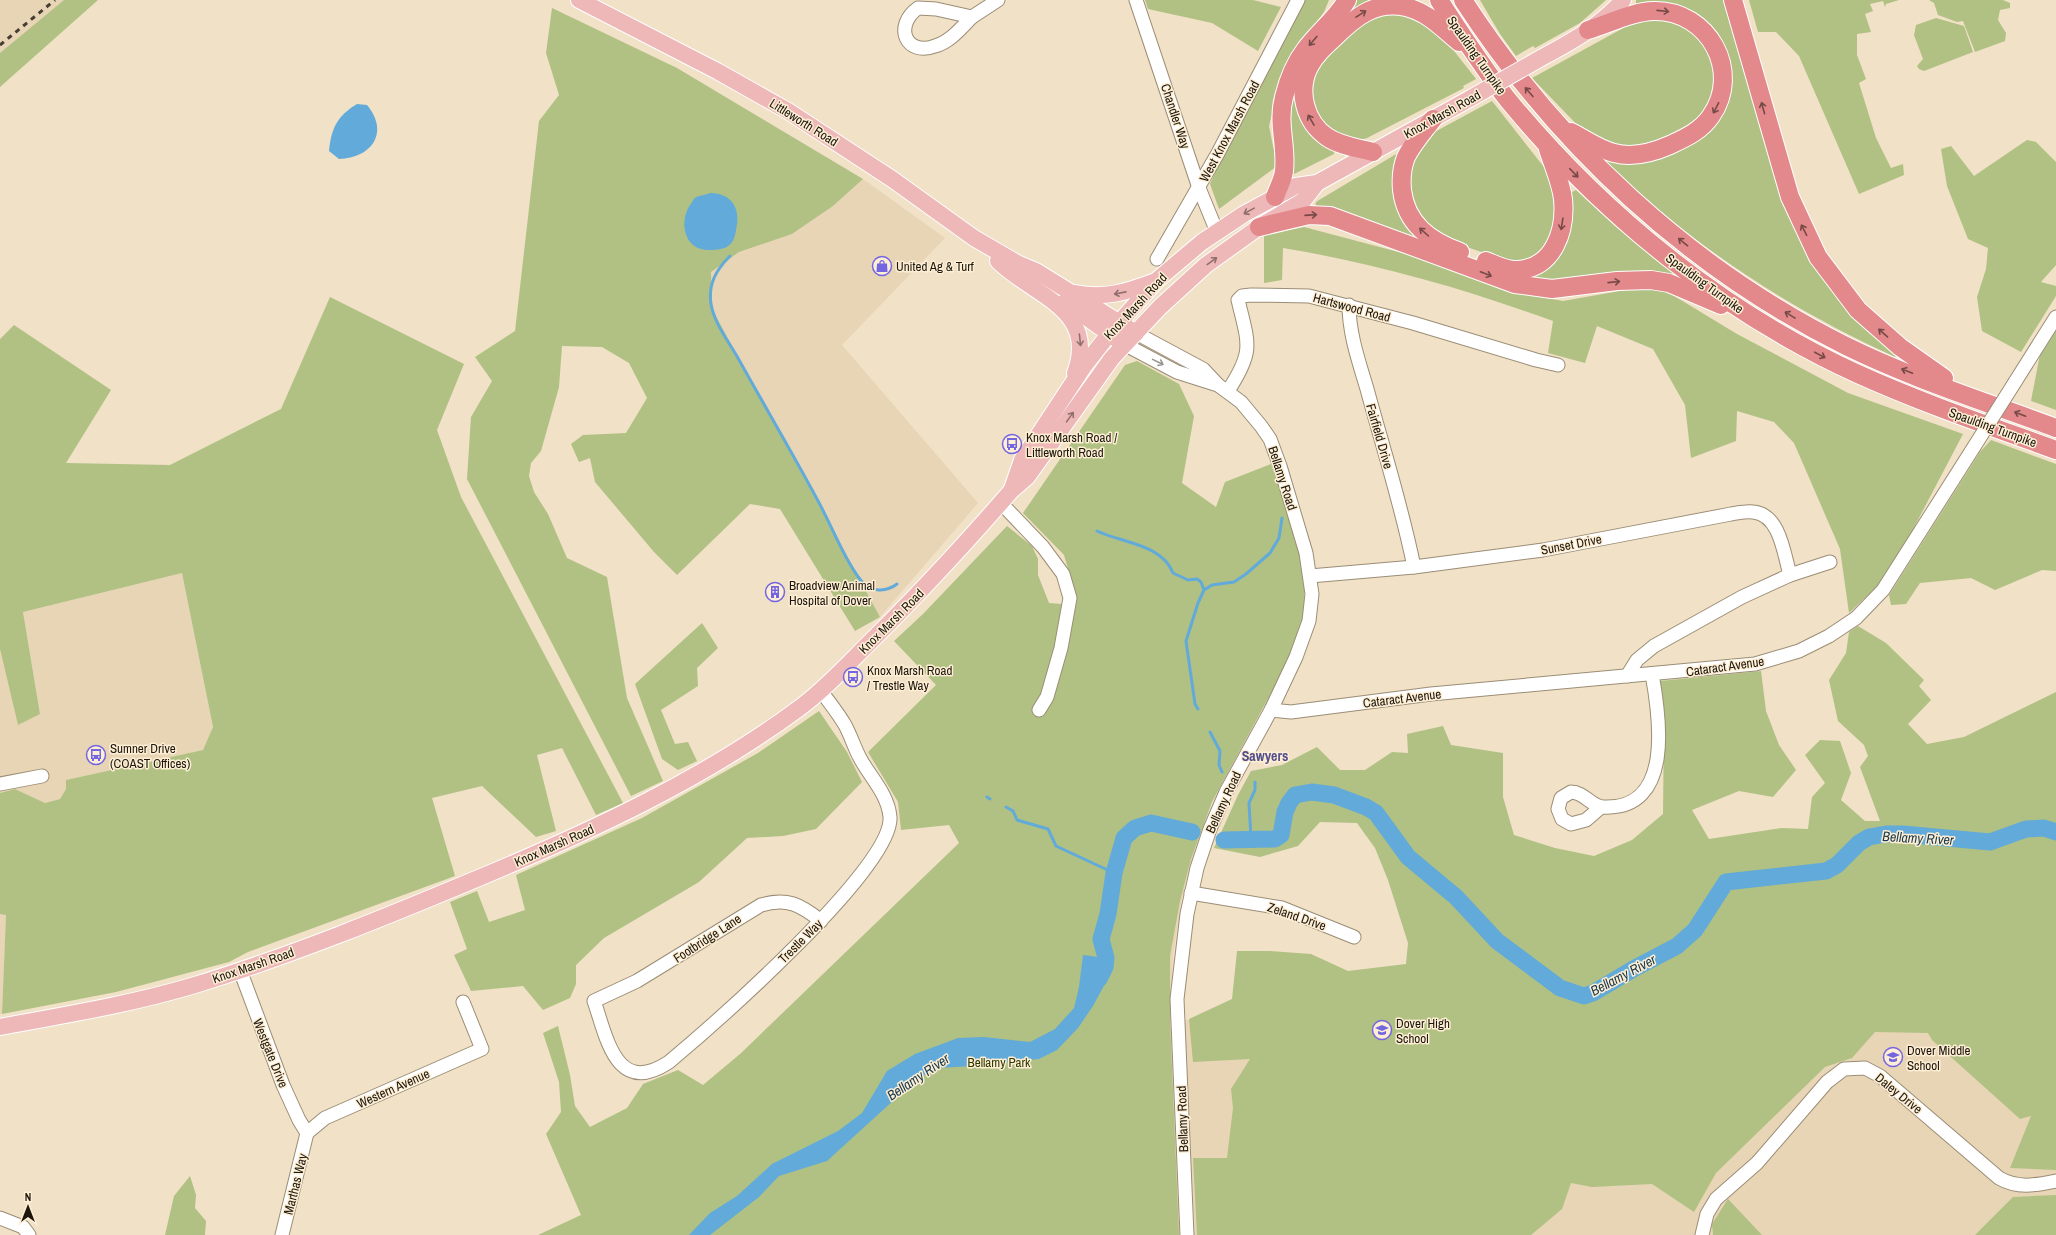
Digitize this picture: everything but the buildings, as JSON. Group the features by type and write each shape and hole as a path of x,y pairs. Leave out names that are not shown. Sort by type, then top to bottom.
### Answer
{"highway":[{"path":"1275,197 1284,170 1281,117 1288,83 1295,66 1305,50 1334,18 1346,0"},
{"name":"Spaulding Turnpike","path":"1439,0 1474,54 1508,99 1547,145 1591,190 1651,243 1696,278 1762,322 1857,374 1929,403 2056,450"},
{"path":"1733,0 1790,197 1818,257 1858,310 1880,330 1909,354 1970,395"},
{"name":"Spaulding Turnpike","path":"1465,2 1501,55 1555,122 1609,179 1636,204 1688,246 1745,287 1846,346 1876,360 2056,428"},
{"path":"1373,152 1340,144 1326,137 1314,126 1304,104 1304,81 1309,67 1317,54 1362,13 1373,7 1394,5 1419,11 1429,17 1474,54"},
{"path":"1555,122 1607,151 1622,155 1638,155 1666,147 1694,133 1711,117 1719,101 1723,73 1720,56 1705,31 1690,20 1673,13 1654,11 1635,14 1588,30"},
{"path":"1433,119 1405,158 1402,182 1406,209 1420,229 1442,245 1506,269 1517,270 1537,265 1547,258 1561,233 1563,198 1547,145"},
{"path":"1259,228 1309,215 1330,216 1515,284 1552,289 1617,281 1655,281 1669,283 1762,322"}],"main road":[{"name":"Littleworth Road","path":"579,0 710,67 788,111 892,179 974,238 1017,263 1036,271 1069,292 1114,328 1124,344"},
{"name":"Knox Marsh Road","path":"0,1026 154,996 240,970 421,902 512,864 624,812 733,752 799,708 820,691 919,593 1011,491 1027,477 1124,344 1196,274 1259,228 1303,201 1318,183 1471,98 1588,30 1606,18 1623,0"},
{"name":"Knox Marsh Road","path":"1011,491 1022,460 1069,389 1114,328 1157,280 1217,232 1275,197 1296,186 1318,183"},
{"path":"974,238 1002,266 1048,297 1073,321 1080,335 1081,346 1078,366 1069,389"},
{"name":"Littleworth Road","path":"1017,263 1046,288 1114,328 1136,333"},
{"path":"1069,292 1096,296 1111,295 1126,292 1157,280"}],"street":[{"path":"972,17 936,9 918,8 907,18 905,31 908,40 913,46 925,49 937,46 949,39 972,17 998,0"},
{"name":"Chandler Way","path":"1136,0 1199,188 1217,232"},
{"name":"West Knox Marsh Road","path":"1157,259 1199,188 1298,0"},
{"name":"Hartswood Road","path":"1223,388 1242,370 1248,349 1238,300 1242,296 1295,294 1349,306 1558,365"},
{"name":"Fairfield Drive","path":"1349,306 1349,320 1356,350 1392,480 1414,567"},
{"name":"Cataract Avenue","path":"1271,710 1291,712 1431,694 1755,664 1799,651 1842,628 1856,618 1884,590 2056,317"},
{"name":"Bellamy Road","path":"1136,333 1203,369 1252,414 1270,439 1306,553 1312,601 1309,621 1296,657 1271,710 1226,792 1203,849 1191,893 1183,936 1177,999 1187,1235"},
{"name":"Bellamy Road","path":"1124,344 1177,372 1223,388"},
{"path":"1001,503 1043,547 1063,574 1070,598 1061,648 1047,697 1039,710"},
{"name":"Sunset Drive","path":"1310,576 1414,567 1544,550 1731,514 1754,512 1766,516 1773,524 1778,534 1790,575"},
{"path":"1627,676 1637,660 1654,646 1742,597 1790,575 1830,562"},
{"path":"1601,807 1622,805 1632,801 1646,789 1654,776 1658,752 1652,674"},
{"name":"Trestle Way","path":"594,1001 609,1047 621,1066 631,1071 649,1072 660,1069 781,961 821,921 881,847 890,827 890,816 883,794 860,757 843,722 820,691"},
{"path":"0,784 42,776"},
{"name":"Zeland Drive","path":"1191,893 1282,908 1354,937"},
{"name":"Footbridge Lane","path":"594,1001 643,978 761,904 777,901 791,903 804,908 821,921"},
{"name":"Westgate Drive","path":"240,970 283,1085 299,1120 307,1132"},
{"name":"Western Avenue","path":"307,1132 325,1118 482,1049 463,1002"},
{"name":"Daley Drive","path":"1702,1235 1707,1214 1719,1195 1757,1163 1827,1082 1844,1070 1855,1068 1865,1068 1873,1072 1898,1090 1999,1178 2014,1185 2027,1185 2056,1181"},
{"name":"Marthas Way","path":"282,1235 307,1132"},
{"path":"0,1218 23,1227 29,1235"}],"shaded area":[{"path":"0,0 64,0 0,53"},
{"path":"863,179 945,238 842,345 978,503 880,617 712,309 711,271 739,252 792,234 833,206"},
{"path":"182,573 213,727 203,750 66,780 66,789 60,799 45,803 15,789 0,793 0,649 18,725 40,713 23,612"},
{"name":"Dover High School","path":"1182,835 1197,842 1182,898 1173,955 1170,1019 1254,1024 2056,969 2056,1222 1980,1235 716,1235"},
{"path":"0,914 6,915 2,1014 0,1014"}],"green space":[{"path":"64,0 98,0 0,87 0,53"},
{"path":"1145,0 1253,0 1281,7 1258,51 1212,23 1148,9"},
{"path":"1304,0 1329,0 1324,12 1301,43 1278,89 1269,126 1277,166 1219,209 1210,184 1239,119"},
{"path":"1350,0 1382,0 1371,3 1350,14 1333,30 1310,56 1303,69 1300,82 1299,94 1305,119 1322,139 1334,146 1334,154 1290,176 1284,125 1289,91 1295,74 1303,59"},
{"path":"1480,0 1606,0 1580,23 1535,48 1533,46 1516,56 1500,34"},
{"path":"1636,0 1729,0 1789,208 1899,352 1895,357 1814,316 1739,270 1668,218 1600,157 1621,158 1716,117 1715,35 1636,9"},
{"path":"1749,0 1899,0 1886,4 1885,7 1883,1 1870,4 1873,11 1865,14 1871,32 1857,34 1857,55 1866,79 1859,83 1876,138 1891,168 1903,164 1904,175 1859,194 1799,56 1776,32 1758,32"},
{"path":"1929,0 2003,0 2010,3 2010,8 2000,10 1998,20 2006,33 2005,41 1975,52 1963,21 1957,22 1938,15 1934,3"},
{"path":"1388,7 1436,28 1476,79 1463,86 1464,88 1367,138 1349,140 1341,138 1329,130 1310,110 1309,79 1355,21"},
{"path":"552,8 677,68 863,179 833,206 792,234 739,252 711,272 712,309 880,617 855,631 780,509 750,504 677,575 654,552 595,482 590,458 579,462 571,444 583,435 626,433 647,398 629,363 602,347 562,346 559,387 541,451 531,463 529,476 534,492 548,514 567,558 607,577 627,698 663,781 631,796 467,479 471,417 492,381 475,357 515,331 539,121 559,95 546,53"},
{"path":"1670,16 1709,44 1717,84 1703,116 1665,142 1623,150 1585,133 1532,78 1638,20"},
{"path":"1936,18 1964,26 1973,52 1924,71 1919,69 1917,66 1923,59 1914,35 1916,25"},
{"path":"1492,101 1547,171 1554,188 1557,226 1536,257 1514,263 1446,240 1432,231 1411,203 1408,169 1429,135"},
{"path":"2027,140 2036,142 2056,162 2056,265 2041,282 2056,286 2056,296 2021,352 1982,331 1977,297 1986,269 1988,248 1968,239 1947,186 1941,149 1951,146 1974,176"},
{"path":"1408,147 1399,182 1437,245 1503,270 1536,269 1568,194 1576,190 1615,226 1681,279 1537,282 1315,209 1316,202 1319,200"},
{"path":"1304,227 1406,254 1512,292 1563,301 1637,288 1666,291 1737,334 1848,393 1963,434 1909,537 1879,584 1849,613 1840,549 1794,443 1774,422 1737,411 1736,441 1691,458 1685,405 1653,349 1597,326 1585,363 1548,353 1553,321 1487,298 1386,269 1283,248 1282,280 1264,283 1264,235"},
{"path":"330,297 464,364 437,430 461,497 623,803 596,815 562,748 537,755 556,831 536,837 482,786 432,798 455,876 248,952 229,962 116,992 2,1014 6,915 0,914 0,793 15,789 45,803 60,799 66,789 66,780 203,750 213,727 182,573 23,612 40,714 18,725 0,649 0,339 14,325 111,390 66,463 170,465 281,409"},
{"path":"2056,329 2056,410 2031,401 2040,354"},
{"name":"Bellamy Park","path":"1137,361 1179,384 1194,416 1182,483 1216,507 1225,482 1271,464 1298,543 1305,581 1303,620 1290,658 1212,802 1191,859 1180,901 1170,956 1170,1020 1179,1235 538,1235 581,1215 546,1134 561,1112 559,1082 543,1033 558,1026 570,1075 575,1106 590,1127 627,1108 643,1084 678,1070 703,1085 740,1054 959,843 949,825 901,830 898,802 868,752 936,685 894,641 923,614 1007,526 1032,546 1038,559 1038,575 1049,603 1062,604 1061,609 1077,599 1064,555 1023,513 1125,365"},
{"path":"1991,440 2056,464 2056,571 2042,570 1995,590 1971,578 1920,583 1906,604 1891,605 1889,595 1980,452"},
{"path":"702,623 718,648 697,668 698,686 661,710 675,744 688,742 697,761 678,770 662,759 635,684"},
{"path":"1858,626 1886,643 1924,680 1919,686 1931,700 1908,724 1927,744 1964,737 2056,692 2056,1170 2010,1168 2031,1116 2020,1119 1932,1040 1928,1033 1875,1032 1852,1058 1825,1067 1716,1173 1694,1212 1652,1184 1592,1187 1571,1183 1562,1209 1531,1235 1197,1235 1193,1158 1227,1158 1233,1108 1231,1089 1250,1059 1193,1062 1189,1019 1232,999 1237,951 1270,951 1311,954 1348,971 1406,964 1408,943 1388,880 1375,848 1357,823 1320,822 1298,846 1260,857 1214,848 1238,795 1251,771 1282,765 1317,747 1340,770 1365,770 1392,752 1408,753 1407,734 1443,726 1451,745 1503,753 1503,797 1514,835 1555,848 1594,856 1632,840 1663,814 1664,727 1660,681 1761,671 1766,711 1779,745 1796,770 1773,797 1739,791 1692,810 1709,839 1782,828 1808,829 1812,797 1825,783 1805,755 1820,740 1840,741 1851,773 1841,800 1865,821 1880,821 1860,767 1868,756 1864,745 1838,721 1829,680 1846,653 1849,632"},
{"path":"819,711 847,752 862,782 816,829 783,836 747,838 699,882 604,938 576,965 576,984 570,998 543,1010 523,986 471,991 454,955 467,949 450,902 477,891 489,922 525,910 516,875 642,818 758,753"},
{"path":"190,1176 196,1195 195,1208 206,1221 205,1235 165,1235 174,1196"},
{"path":"2056,1195 2056,1235 1975,1235 2013,1197"},
{"path":"1728,1199 1762,1235 1713,1235 1712,1224"}],"water":[{"path":"357,104 367,105 374,115 377,125 377,134 374,142 368,149 350,158 339,159 329,151 331,136 336,124 344,113"},
{"path":"710,193 718,194 730,199 734,204 737,216 735,234 732,243 725,248 713,250 702,249 695,246 686,235 685,228 686,212 694,199 698,196"},
{"path":"1083,955 1106,958 1112,971 1093,1006 1078,1028 1057,1050 1039,1059 974,1066 938,1068 931,1070 905,1090 827,1161 779,1176 759,1197 710,1235 689,1235 710,1213 737,1196 772,1164 838,1131 862,1113 887,1071 915,1054 958,1038 984,1037 1030,1042 1055,1029 1074,1008 1079,987"}],"waterway":[{"path":"730,256 717,272 712,284 710,297 711,304 718,325 798,464 851,566 864,584 872,589 880,590 897,584"},
{"path":"1198,709 1195,704 1186,641 1198,603 1204,590 1212,585 1234,582 1246,574 1270,553 1279,538 1282,518"},
{"path":"1097,531 1151,550 1168,563 1173,573 1188,580 1197,579 1201,582 1204,590"},
{"path":"1210,732 1220,751 1219,765 1222,772"},
{"path":"1251,839 1249,803 1255,790 1255,782"},
{"name":"Bellamy River","path":"1224,840 1275,839 1281,835 1285,812 1295,795 1312,792 1334,795 1366,807 1376,813 1408,857 1456,897 1497,941 1560,988 1584,996 1593,993 1635,968 1677,946 1695,930 1726,882 1826,871 1837,865 1859,843 1869,837 1886,834 1903,834 1990,842 2026,829 2044,828 2056,832"},
{"path":"1006,807 1013,811 1017,820 1048,829 1056,846 1114,873"},
{"name":"Bellamy River","path":"1099,979 1105,967 1106,958 1101,939 1108,914 1114,873 1124,838 1135,828 1151,823 1192,832"}],"railway":[{"path":"0,45 55,0"}],"place":[{"name":"United Ag & Turf","path":"882,266"},
{"name":"Knox Marsh Road / Littleworth Road","path":"1012,444"},
{"name":"Broadview Animal Hospital of Dover","path":"775,592"},
{"name":"Knox Marsh Road / Trestle Way","path":"853,677"},
{"name":"Sumner Drive (COAST Offices)","path":"96,755"},
{"name":"Dover High School","path":"1382,1030"},
{"name":"Dover Middle School","path":"1893,1057"}],"district":[{"name":"Sawyers","path":"1265,756"}]}
